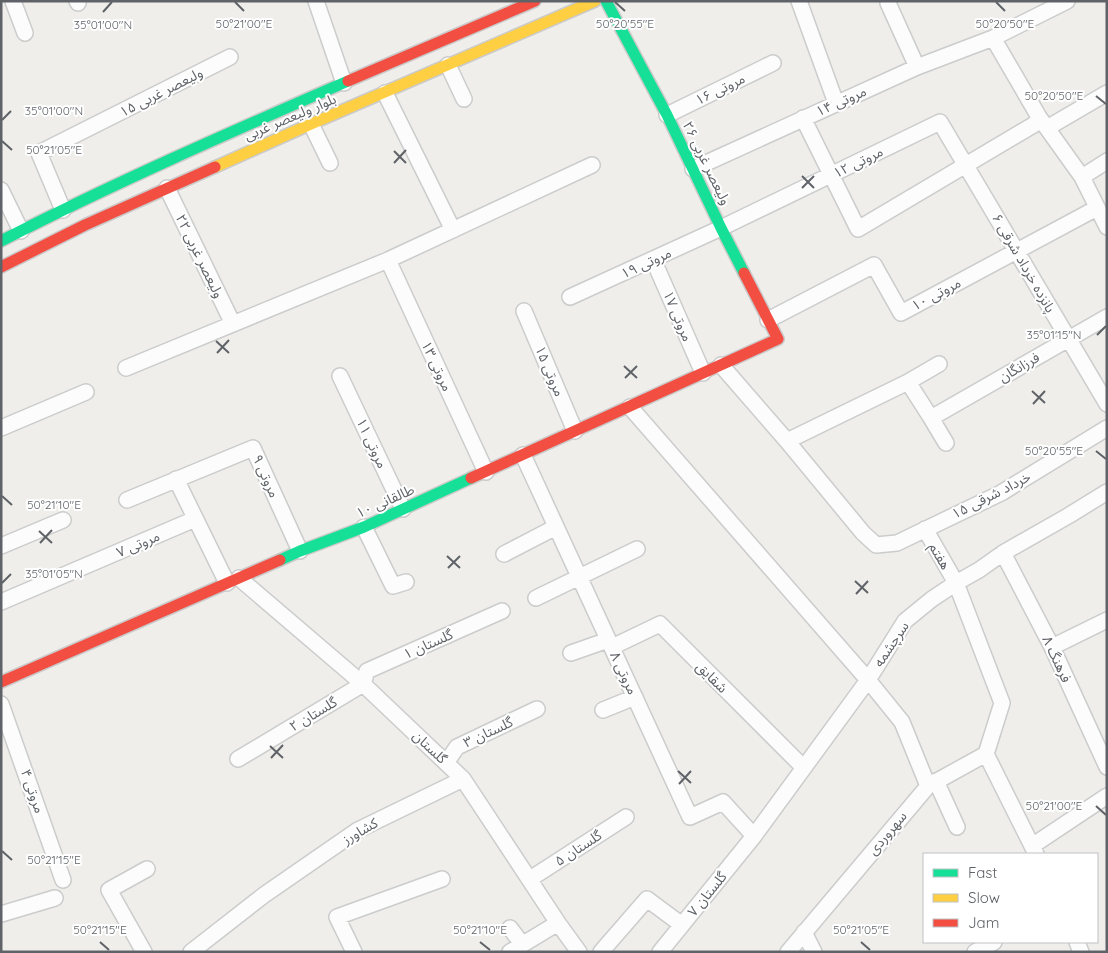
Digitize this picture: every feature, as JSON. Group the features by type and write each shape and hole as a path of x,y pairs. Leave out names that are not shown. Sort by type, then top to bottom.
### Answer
{"street":[{"path":"13,1 25,33"},
{"path":"316,1 344,83"},
{"name":"بلوار ولیعصر غربی","path":"1,267 85,225 167,188 595,1"},
{"name":"ولیعصر غربی ۲۶","path":"606,1 667,115 721,228 778,339"},
{"path":"799,1 836,103"},
{"name":"مروتی ۱۴","path":"692,169 917,67 993,38 1067,1"},
{"name":"بلوار ولیعصر غربی","path":"1,242 62,210 163,163 531,2"},
{"path":"888,3 917,67"},
{"path":"993,38 1043,123 1082,177 1107,227"},
{"name":"ولیعصر غربی ۱۵","path":"62,210 39,153 230,57"},
{"name":"مروتی ۱۶","path":"667,115 773,63"},
{"path":"448,65 464,99"},
{"path":"385,92 453,230"},
{"path":"803,118 858,229 1035,124 1043,123 1107,93"},
{"name":"مروتی ۱۲","path":"721,228 940,122"},
{"name":"پانزده خرداد شرقی ۶","path":"940,122 1107,404"},
{"path":"311,124 330,163"},
{"path":"1082,177 1107,161"},
{"path":"126,368 388,260 592,165"},
{"name":"ولیعصر غربی ۲۲","path":"167,188 233,324"},
{"path":"1,190 21,231"},
{"name":"مروتی ۱۰","path":"768,320 874,265 901,313 1097,208"},
{"name":"مروتی ۱۹","path":"570,297 721,228"},
{"name":"مروتی ۱۷","path":"653,259 703,374"},
{"name":"مروتی ۱۳","path":"388,260 486,472"},
{"name":"مروتی ۱۵","path":"524,311 575,431"},
{"name":"فرزانگان","path":"931,418 1107,317"},
{"name":"طالقانی ۱۰","path":"1,682 300,551 364,527 778,339"},
{"path":"787,441 908,382 939,364"},
{"path":"721,365 787,441 863,534 876,545 897,543 925,529"},
{"name":"مروتی ۱۱","path":"340,376 403,509"},
{"path":"908,382 946,443"},
{"path":"1,428 86,392"},
{"path":"630,407 868,680 902,722 932,784 957,827"},
{"name":"۱۵ خرداد شرقی","path":"925,529 1001,493 1107,428"},
{"name":"مروتی ۹","path":"176,479 253,448 300,551"},
{"name":"مروتی ۸","path":"523,455 690,817 723,802 754,836"},
{"path":"127,500 176,479 195,519 233,581"},
{"name":"سرچشمه","path":"754,836 868,680 905,621 956,583 1107,492"},
{"name":"مروتی ۷","path":"1,602 195,519"},
{"path":"1,546 63,520"},
{"path":"364,527 393,586 406,582"},
{"path":"504,554 556,527"},
{"name":"هفتم","path":"925,529 956,583 1002,703 986,754"},
{"path":"536,598 637,549"},
{"name":"فرهنگ ۸","path":"1003,553 1052,647 1107,767"},
{"name":"گلستان","path":"233,581 363,684 463,779 579,952"},
{"name":"گلستان ۱","path":"363,684 367,671 502,611"},
{"path":"1052,647 1107,620"},
{"name":"شقایق","path":"610,643 660,624 803,767"},
{"path":"571,653 610,643"},
{"name":"گلستان ۲","path":"238,759 363,684"},
{"path":"603,710 635,697"},
{"name":"مروتی ۴","path":"1,704 63,880"},
{"name":"گلستان ۳","path":"446,763 457,747 537,709"},
{"path":"986,754 1034,850 1107,796"},
{"name":"سهروردی","path":"788,952 932,784 986,754"},
{"name":"کشاورز","path":"191,952 264,895 358,830 463,779"},
{"name":"گلستان ۵","path":"530,879 626,817"},
{"name":"گلستان ۷","path":"660,952 754,836"},
{"path":"144,952 109,890 147,869"},
{"path":"354,952 337,917 442,879"},
{"path":"1,914 55,898"},
{"path":"601,952 646,899 682,924"},
{"path":"510,928 516,948 558,922"},
{"path":"804,932 814,952"},
{"path":"975,952 992,943"}],"traffic: fast":[{"path":"606,1 667,115 744,273"},
{"path":"1,241 130,178 348,81"},
{"path":"280,560 364,527 471,478"}],"traffic: slow":[{"path":"215,167 595,1"}],"traffic: jam":[{"path":"348,81 535,1"},
{"path":"1,267 85,225 215,167"},
{"path":"471,478 778,339 744,273"},
{"path":"1,682 280,560"}]}
